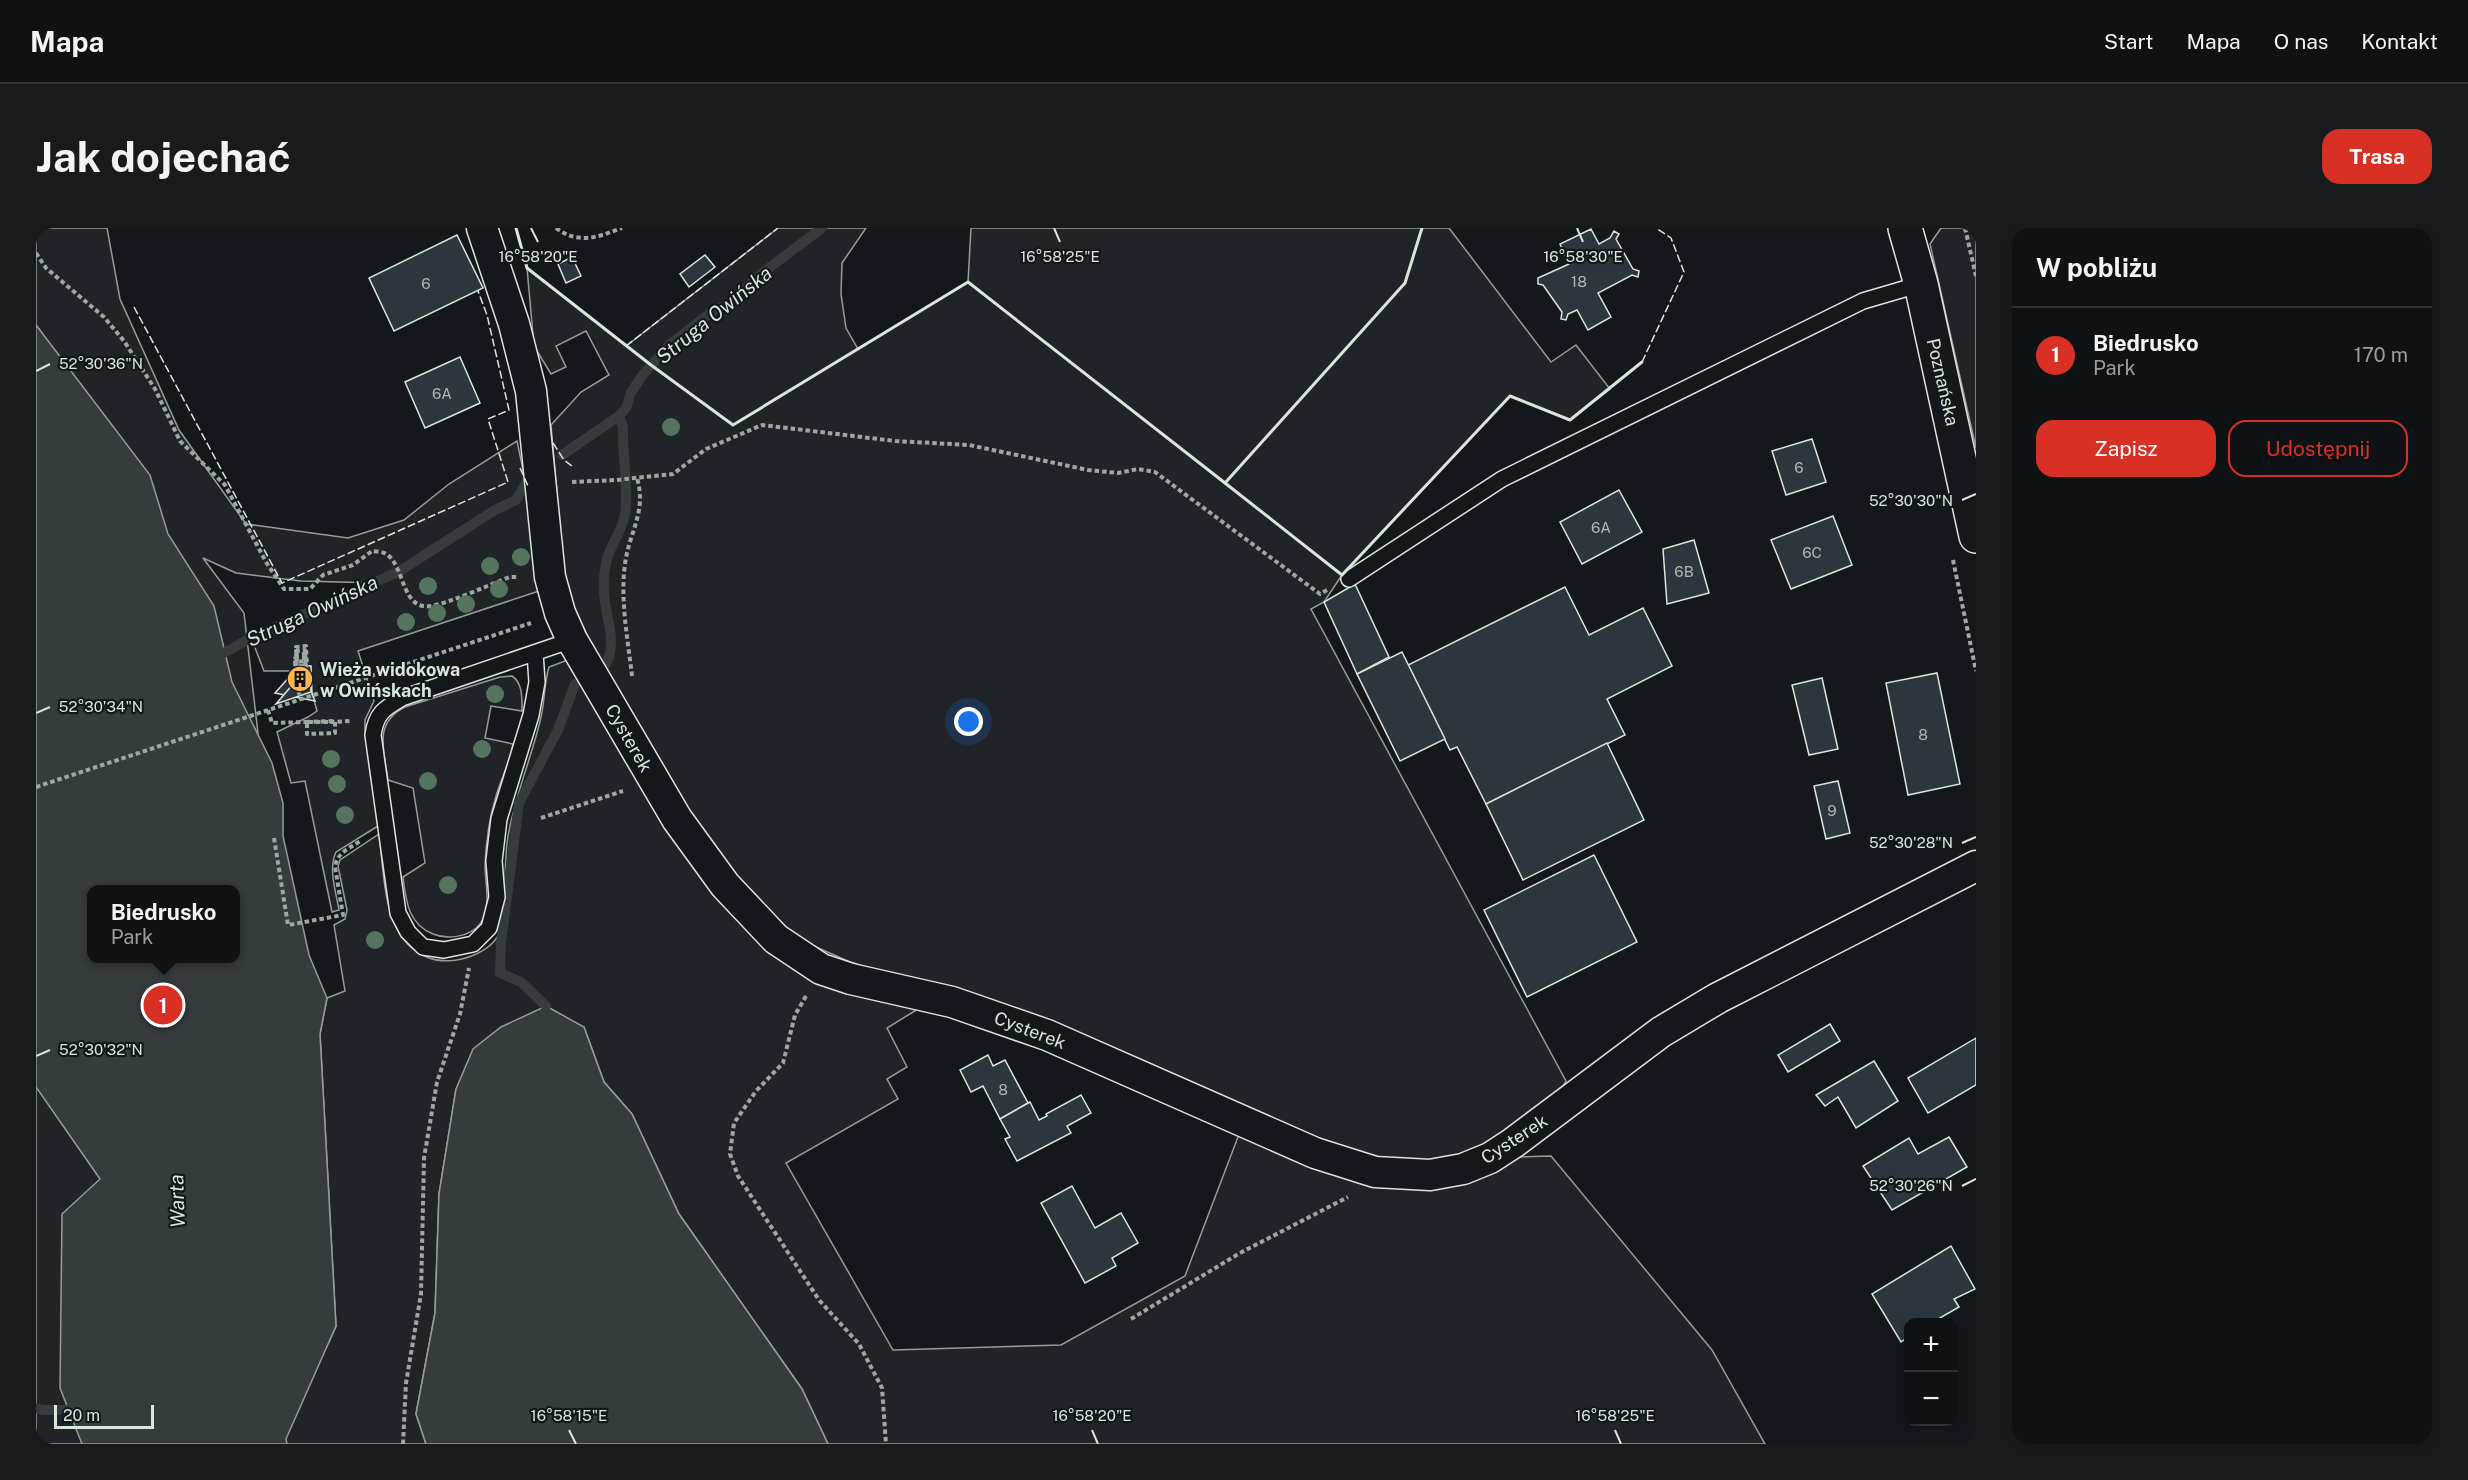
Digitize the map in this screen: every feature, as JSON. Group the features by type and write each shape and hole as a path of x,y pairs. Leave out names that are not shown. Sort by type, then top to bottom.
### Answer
{"main road":[{"name":"Poznańska","path":"1905,228 1920,284 1964,545"}],"street":[{"name":"Cysterek","path":"482,228 514,324 531,391 550,578 560,613 572,640 677,819 725,885 776,939 821,969 850,979 952,1002 1047,1035 1315,1153 1375,1172 1430,1175 1463,1169 1490,1158 1661,1032 1718,998 1976,866"}],"lane":[{"path":"1349,579 1502,479 1863,301 1920,284"},
{"path":"536,653 537,682 531,715 499,819 494,861 497,897 489,928 473,944 444,950 423,947 408,932 398,913 373,735 375,720 387,707 402,698 572,640"}],"path":[{"path":"556,228 580,240 622,228"},
{"path":"1965,228 1976,276"},
{"path":"36,253 46,268 104,317 124,340 155,389 180,441 225,485 266,562 284,589 310,589 323,575 353,565 372,551 385,553 393,561 407,593 415,602 429,607 510,577 550,578"},
{"path":"542,483 616,480 673,474 706,449 762,425 906,442 969,445 1088,470 1118,473 1138,469 1155,472 1320,594 1349,579"},
{"path":"1964,545 1976,671"},
{"path":"36,787 534,622"},
{"path":"301,700 297,685 295,662 305,661 305,670 306,680 297,681 296,669 296,658 305,658 306,667 306,677 297,677 296,666 296,654 305,654 306,664 306,673 297,673 296,662 296,651 305,650 306,669 297,670 296,658 296,647 306,646 307,666"},
{"path":"268,710 272,723 335,721 335,733 308,734 307,722 330,722"},
{"path":"274,838 288,925 343,915 335,867 336,860 340,854 386,825"},
{"path":"404,1444 406,1383 421,1294 424,1158 437,1082 460,1014 473,944"},
{"path":"821,969 795,1015 783,1063 756,1091 734,1123 730,1154 738,1176 819,1300 859,1344 882,1388 886,1444"},
{"path":"1131,1319 1240,1253 1352,1196"}],"shaded area":[{"path":"36,228 107,228 120,299 179,430 246,524 348,538 404,520 449,484 517,441 527,489 535,579 539,591 358,651 374,701 365,720 365,730 378,826 336,852 333,873 339,910 332,912 305,781 291,783 277,732 317,711 306,671 264,671 252,640 378,583 301,581 236,573 203,558 244,613 329,1342 336,1326 320,1034 327,998 345,991 334,925 345,919 347,910 338,866 340,860 379,834 385,888 394,923 402,938 414,950 429,958 449,961 472,956 491,944 503,925 508,836 541,717 549,667 573,658 754,934 918,1009 887,1028 907,1067 887,1079 898,1099 786,1163 893,1350 1061,1345 1185,1276 1241,1129 1294,1160 1356,1180 1516,1157 1551,1156 1712,1350 1765,1444 828,1444 802,1389 679,1214 632,1114 604,1082 584,1027 456,1089 439,1194 435,1313 416,1414 426,1444 36,1444 36,339 53,349 36,325"},
{"path":"778,228 866,228 842,263 841,294 846,328 858,349 968,282 971,228 1449,228 1551,362 1576,345 1610,389 1570,420 1510,396 1342,575 1324,602 1311,609 1566,1081 1556,1098 1503,1138 1456,1158 1402,1164 1364,1158 1128,1054 1007,1005 925,985 850,962 791,936 747,895 682,805 621,700 574,610 565,585 551,425 581,392 609,375 586,331 556,346 566,367 551,374 534,346 527,268 626,346"},
{"path":"1941,228 1976,228 1976,448 1930,244"},
{"path":"512,676 520,687 522,711 491,706 485,738 513,744 491,813 488,830 485,865 486,910 480,924 470,932 451,937 439,936 418,924 407,903 403,877 425,863 413,788 388,780 383,748 385,729 395,713 405,707 500,677"}],"water":[{"name":"Warta","path":"36,325 150,475 168,534 214,606 232,682 272,763 283,803 283,836 309,955 327,998 320,1034 336,1326 286,1439 287,1444 82,1444 60,1388 62,1214 100,1179 36,1087"},
{"path":"546,1006 584,1027 604,1082 632,1114 679,1214 802,1389 828,1444 426,1444 416,1414 435,1313 439,1194 456,1089 473,1049 501,1027"}],"building":[{"path":"1591,229 1599,244 1610,238 1614,231 1619,234 1616,239 1633,269 1639,271 1638,277 1632,275 1598,293 1611,317 1588,330 1577,310 1568,314 1566,320 1561,319 1562,312 1543,285 1538,284 1538,278 1569,264 1560,244"},
{"path":"457,235 483,288 394,331 369,278"},
{"path":"705,255 715,267 689,287 680,274"},
{"path":"572,257 581,276 566,283 558,264"},
{"path":"460,357 480,403 425,428 405,382"},
{"path":"1812,439 1826,482 1786,495 1772,451"},
{"path":"1619,490 1642,532 1582,564 1560,522"},
{"path":"1833,516 1852,565 1791,589 1771,540"},
{"path":"1694,540 1709,593 1667,604 1663,549"},
{"path":"1355,584 1389,657 1357,674 1324,602"},
{"path":"1565,587 1589,635 1643,608 1672,666 1607,699 1625,735 1486,804 1457,747 1450,750 1408,665"},
{"path":"1402,652 1445,739 1400,761 1357,674"},
{"name":"Wieża widokowa w Owińskach","path":"300,665 311,666 312,694 315,701 275,693"},
{"path":"310,673 311,692 276,704 294,683 293,674"},
{"path":"1937,673 1960,784 1908,795 1886,683"},
{"path":"1822,678 1838,749 1809,755 1792,685"},
{"path":"1607,743 1644,820 1523,880 1486,804"},
{"path":"1838,781 1850,833 1826,839 1814,786"},
{"path":"1594,855 1637,942 1527,997 1484,910"},
{"path":"1830,1024 1840,1041 1788,1072 1778,1055"},
{"path":"1976,1038 1976,1085 1928,1113 1908,1078"},
{"path":"988,1055 993,1066 1005,1060 1028,1103 1000,1119 983,1086 971,1092 960,1070"},
{"path":"1874,1061 1898,1101 1856,1128 1838,1097 1825,1106 1816,1095"},
{"path":"1081,1095 1091,1113 1067,1126 1071,1133 1017,1161 1005,1139 1010,1137 1000,1119 1030,1102 1039,1120"},
{"path":"1949,1137 1967,1167 1892,1210 1863,1166 1909,1138 1918,1154"},
{"path":"1072,1186 1095,1228 1121,1213 1138,1243 1112,1258 1116,1266 1085,1283 1041,1203"},
{"path":"1951,1246 1975,1289 1954,1299 1959,1307 1940,1318 1904,1318 1904,1340 1901,1342 1872,1294"}],"waterway":[{"name":"Struga Owińska","path":"562,455 619,416 626,408 631,393 641,377 669,345 713,311 728,304 761,274 822,228"},
{"path":"605,666 611,647 605,599 605,572 608,555 623,522 626,504 623,427 619,416"},
{"name":"Struga Owińska","path":"213,659 249,639 398,572 495,510 516,500 526,483"},
{"path":"546,1006 521,982 500,973 501,943 519,803 558,730 575,684"},
{"path":"36,1408 83,1410"}],"fence":[{"path":"626,346 778,228"},
{"path":"1642,362 1684,272 1671,238 1656,228"},
{"path":"134,307 282,583 508,482 488,419 509,410 487,315 478,291"},
{"path":"553,443 564,460 572,466"},
{"path":"520,468 528,486"}],"wall":[{"path":"516,228 527,268 651,365 733,425 968,282 1225,483 1405,283 1422,228"},
{"path":"1225,483 1342,575 1510,396 1570,420 1642,362"}],"place":[{"name":"Wieża widokowa w Owińskach","path":"300,679"},
{"name":"Biedrusko","path":"163,1005"}]}
